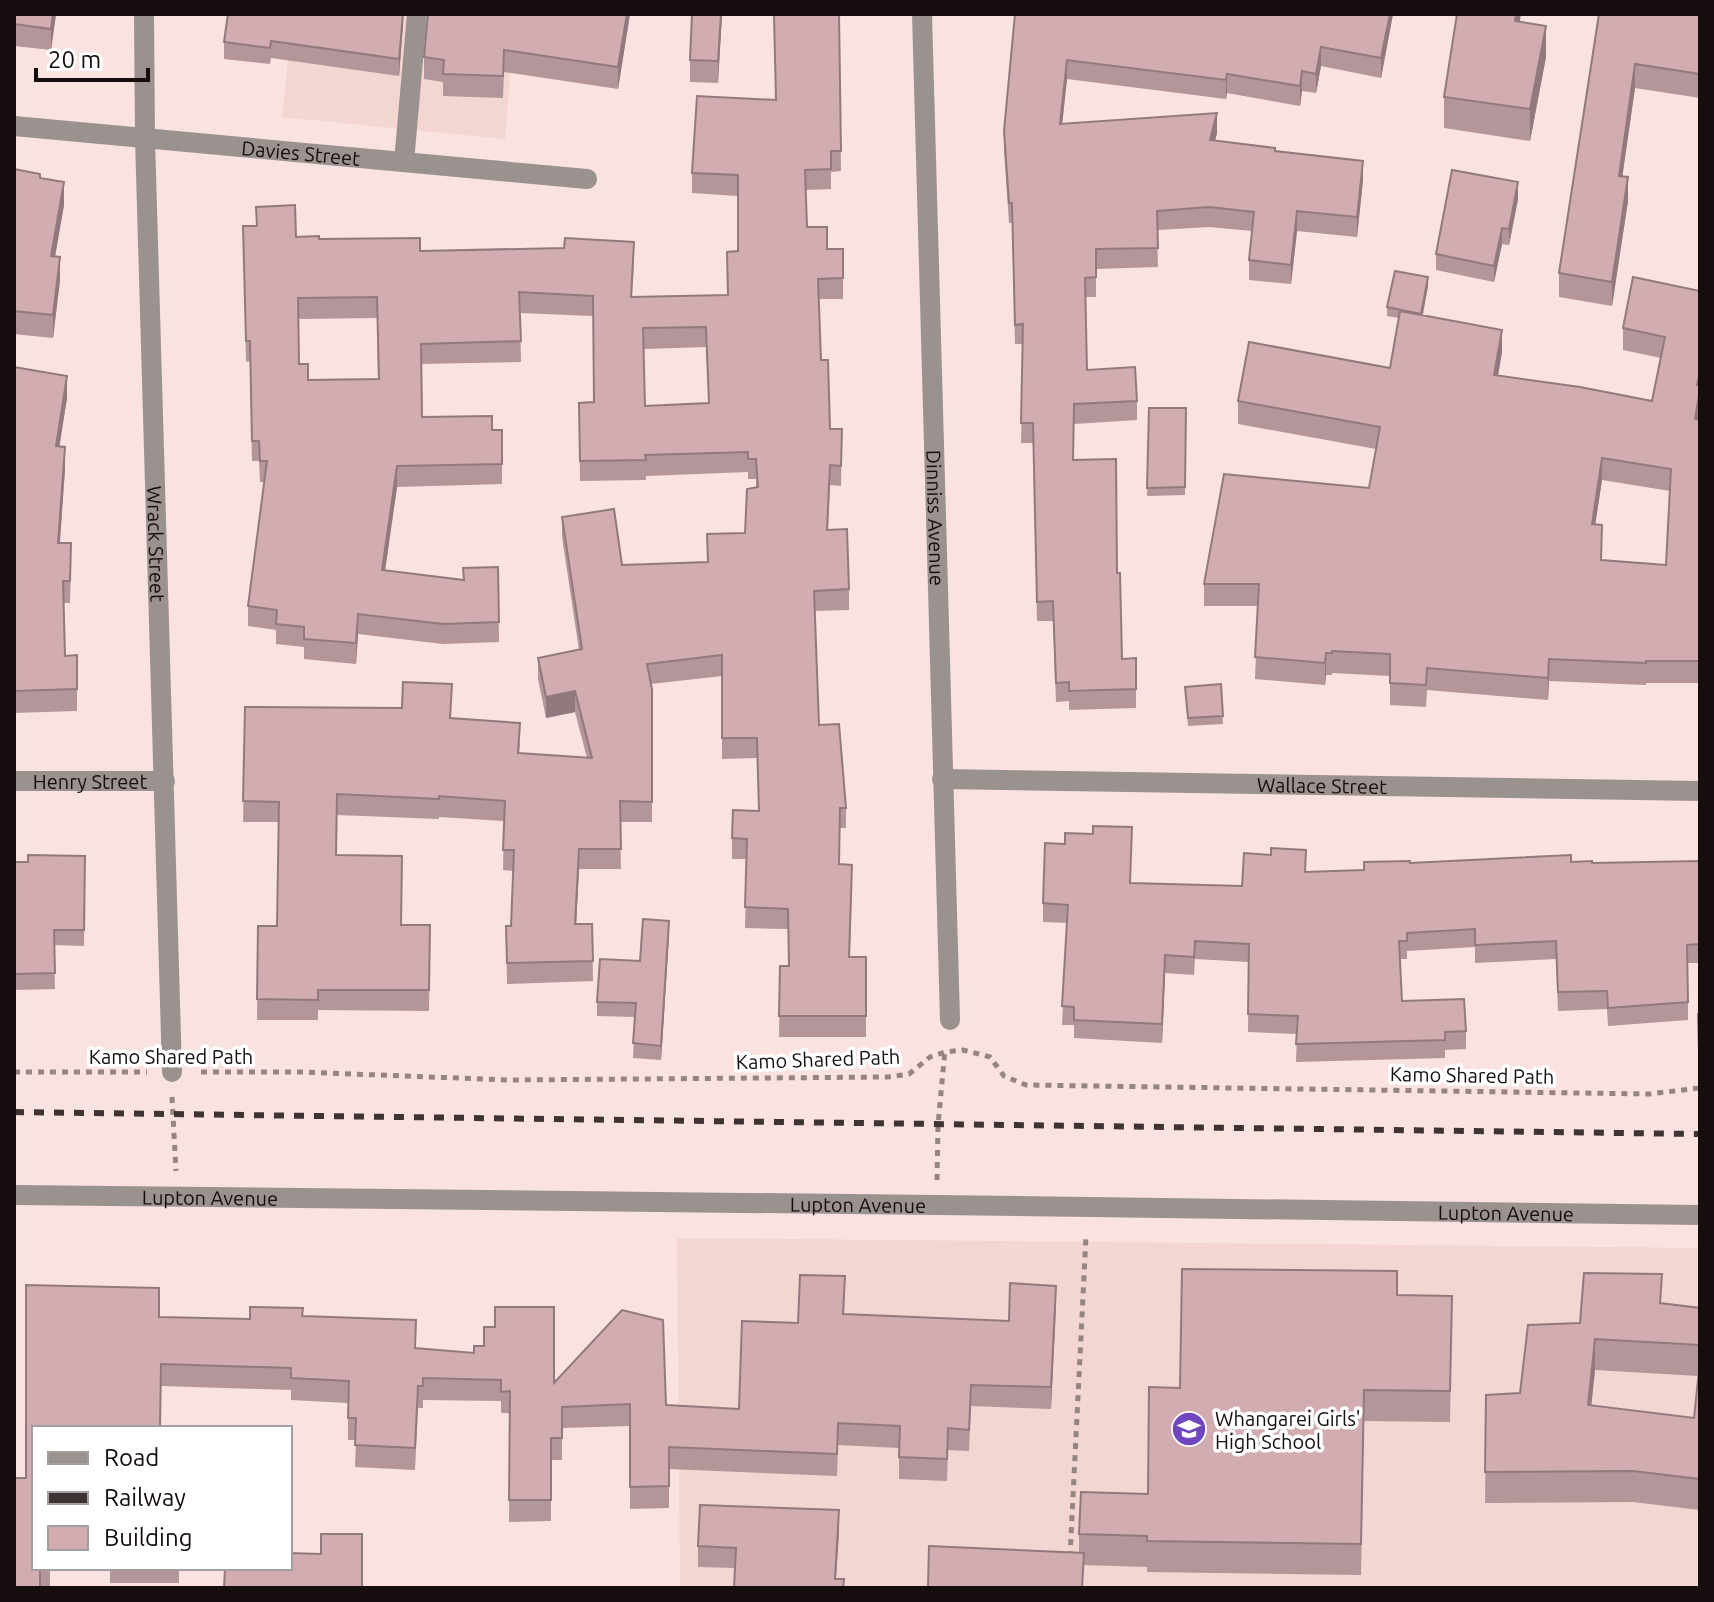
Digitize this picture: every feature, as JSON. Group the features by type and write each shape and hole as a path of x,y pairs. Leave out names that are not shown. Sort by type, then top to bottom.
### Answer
{"street":[{"name":"Wrack Street","path":"144,14 172,1072"},
{"path":"404,162 417,14"},
{"name":"Dinniss Avenue","path":"922,14 950,1020"},
{"name":"Davies Street","path":"14,126 587,179"},
{"name":"Wallace Street","path":"942,779 1700,791"},
{"name":"Henry Street","path":"14,781 165,781"},
{"name":"Lupton Avenue","path":"14,1195 1700,1215"}],"path":[{"path":"937,1205 937,1148 950,1020"},
{"name":"Kamo Shared Path","path":"14,1072 300,1072 509,1080 888,1077 909,1074 930,1057 963,1050 990,1057 1004,1076 1026,1085 1649,1094 1700,1088"},
{"path":"172,1072 177,1196"},
{"path":"1070,1560 1087,1207"}],"shaded area":[{"path":"293,14 515,14 505,139 282,117"},
{"name":"Whangarei Girls' High School","path":"677,1238 1700,1248 1700,1588 680,1588"}],"building":[{"path":"14,14 53,14 51,29 14,24"},
{"path":"228,14 403,14 399,59 271,41 270,48 224,42"},
{"path":"428,14 627,14 618,67 504,50 503,76 443,74 444,60 424,57"},
{"path":"692,14 721,14 718,61 690,60"},
{"path":"774,14 839,14 841,151 831,151 831,169 805,170 807,227 827,227 827,249 843,249 843,278 818,279 821,360 828,360 830,429 842,429 841,466 830,465 827,530 847,529 849,589 814,591 819,725 839,724 846,808 840,808 839,864 852,865 849,957 866,957 866,1016 779,1016 780,966 789,966 788,909 745,907 747,839 732,838 733,810 759,811 757,738 722,738 722,655 647,664 652,689 652,802 620,801 621,849 579,849 575,924 592,924 593,961 507,963 506,926 511,926 514,850 503,850 505,801 337,794 336,855 402,856 401,925 430,925 429,990 318,990 318,1000 257,999 258,926 277,926 279,802 243,801 245,707 402,708 403,682 452,684 450,718 520,723 518,753 592,758 575,691 546,697 538,658 582,649 562,517 614,509 622,565 708,562 707,534 745,533 747,489 758,487 756,459 748,459 748,452 645,455 646,460 580,461 579,403 594,402 593,296 519,292 521,341 421,344 422,417 492,416 492,430 502,430 502,464 397,466 382,570 464,580 463,568 498,567 499,622 443,624 358,614 356,643 304,639 304,627 276,624 277,610 248,606 267,461 260,461 259,441 252,441 243,226 257,226 256,207 295,205 296,237 420,238 420,251 564,248 565,238 634,242 631,297 728,295 727,252 738,251 738,175 692,173 697,96 776,100","holes":["377,297 379,379 308,380 308,364 299,364 298,298","706,327 709,403 645,406 643,328"]},
{"path":"1015,14 1390,14 1381,58 1321,47 1316,74 1302,71 1300,86 1227,74 1226,80 1067,60 1060,124 1217,113 1210,140 1363,161 1357,217 1297,211 1291,265 1249,260 1254,212 1209,207 1157,211 1158,248 1096,249 1096,277 1085,278 1087,370 1135,367 1137,401 1074,404 1073,460 1116,459 1117,573 1120,573 1122,659 1136,658 1136,689 1069,691 1069,682 1056,683 1053,601 1037,602 1033,423 1021,423 1023,324 1015,325 1012,203 1009,203 1004,131"},
{"path":"1457,14 1516,14 1515,21 1546,26 1530,109 1444,97"},
{"path":"1599,14 1700,14 1700,74 1635,64 1619,176 1628,177 1612,282 1559,273"},
{"path":"14,169 64,182 51,256 60,257 53,315 14,311"},
{"path":"1452,170 1518,182 1509,229 1502,228 1494,266 1436,254"},
{"path":"1395,271 1428,277 1421,314 1387,307"},
{"path":"1633,277 1700,291 1700,372 1697,385 1700,389 1695,419 1700,420 1700,661 1646,663 1549,659 1548,678 1427,668 1426,685 1390,683 1390,654 1332,651 1326,653 1325,663 1255,657 1259,584 1204,584 1224,474 1369,488 1380,427 1238,401 1249,342 1390,368 1400,311 1502,330 1494,375 1652,401 1665,337 1623,328","holes":["1602,458 1671,469 1666,565 1601,560 1602,525 1592,524"]},
{"path":"14,367 67,376 56,446 65,447 58,543 71,543 70,581 63,581 65,656 77,655 77,689 14,691"},
{"path":"1149,408 1186,408 1185,487 1147,488"},
{"path":"1221,684 1223,716 1188,718 1185,687"},
{"path":"1093,826 1132,827 1130,883 1242,886 1244,853 1271,855 1271,848 1306,850 1305,872 1364,870 1364,862 1410,863 1571,855 1571,862 1592,863 1700,861 1700,944 1687,945 1688,1002 1608,1008 1607,991 1558,992 1556,941 1475,945 1475,929 1407,933 1407,941 1399,941 1402,1001 1464,999 1466,1031 1445,1032 1445,1040 1296,1044 1298,1016 1248,1014 1249,944 1195,941 1194,957 1165,955 1162,1024 1074,1020 1074,1007 1062,1006 1068,905 1043,903 1045,843 1065,844 1065,833 1093,834"},
{"path":"28,855 85,856 84,930 54,930 55,973 14,974 14,862 28,862"},
{"path":"643,919 669,921 661,1046 633,1043 636,1003 597,1002 600,959 640,961"},
{"path":"1700,1014 1700,1052 1699,1052"},
{"path":"1182,1269 1397,1271 1397,1295 1452,1296 1450,1391 1364,1390 1361,1544 1147,1541 1147,1536 1079,1534 1081,1492 1148,1494 1149,1387 1180,1388"},
{"path":"1584,1273 1662,1274 1660,1303 1700,1308 1700,1345 1595,1339 1588,1405 1694,1418 1700,1360 1700,1479 1633,1471 1485,1472 1486,1395 1520,1393 1528,1325 1580,1323"},
{"path":"800,1275 845,1276 843,1314 1009,1321 1010,1283 1056,1286 1051,1387 971,1385 969,1430 948,1428 947,1459 899,1457 900,1426 838,1423 837,1454 669,1447 669,1486 630,1487 630,1404 562,1407 562,1438 551,1438 551,1500 509,1500 510,1391 501,1392 501,1380 423,1378 423,1386 418,1386 415,1448 355,1445 356,1418 348,1418 349,1381 291,1378 291,1368 161,1364 160,1426 32,1426 32,1570 40,1570 40,1588 14,1588 14,1478 26,1478 26,1285 159,1288 159,1317 250,1319 250,1307 303,1308 302,1316 416,1320 415,1348 474,1353 474,1346 484,1346 484,1327 495,1327 495,1307 554,1307 554,1383 622,1310 663,1320 666,1405 739,1409 742,1321 798,1323"},
{"path":"700,1505 839,1510 835,1579 844,1579 843,1588 734,1588 736,1548 698,1546"},
{"path":"321,1534 362,1534 362,1588 224,1588 225,1570 292,1570 292,1553 321,1554"},
{"path":"929,1546 1084,1553 1082,1588 928,1588"}],"railway":[{"path":"14,1112 1700,1134"}],"place":[{"name":"Whangarei Girls' High School","path":"1189,1429"}]}
